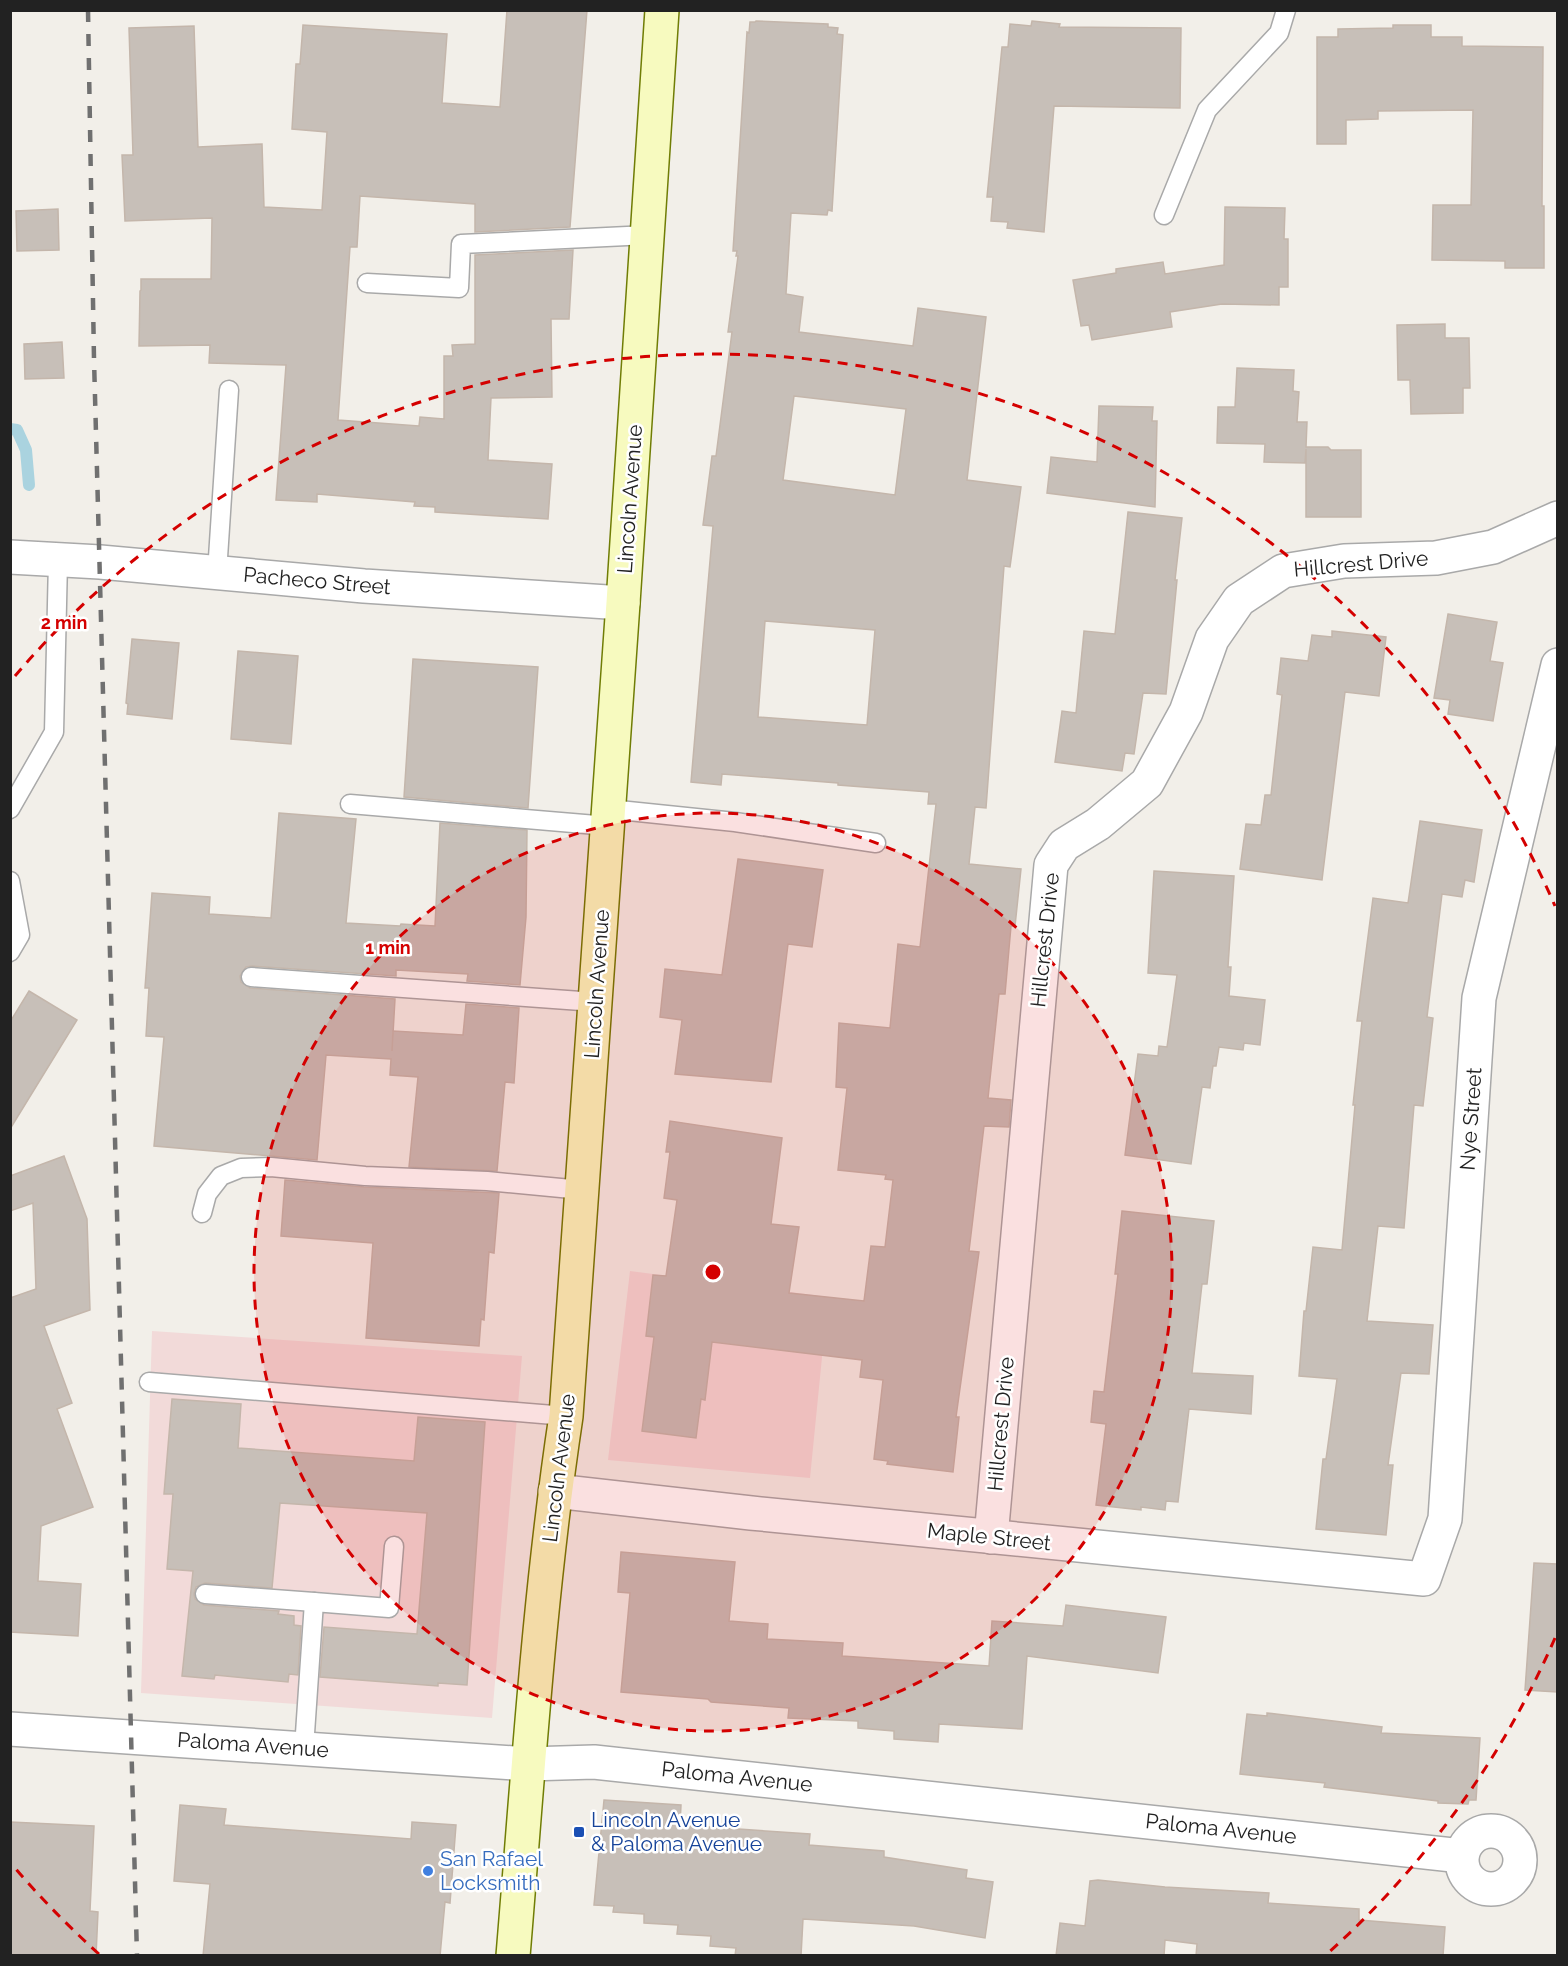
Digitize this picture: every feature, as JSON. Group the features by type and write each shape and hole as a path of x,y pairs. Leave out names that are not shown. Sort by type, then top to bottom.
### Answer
{"main road":[{"name":"Lincoln Avenue","path":"513,1956 528,1764 555,1491 566,1416 662,10"}],"street":[{"name":"Hillcrest Drive","path":"991,1537 1051,865 1064,845 1098,824 1147,783 1186,712 1212,639 1239,600 1283,570 1344,561 1436,558 1493,547 1557,518"},
{"name":"Pacheco Street","path":"10,557 623,603"},
{"name":"Nye Street","path":"1424,1579 1445,1519 1479,998 1557,665"},
{"name":"Maple Street","path":"555,1491 751,1514 1424,1579"},
{"name":"Paloma Avenue","path":"10,1729 528,1764 594,1762 1462,1856"}],"lane":[{"path":"1164,215 1207,110 1279,33 1286,10"},
{"path":"367,283 459,288 461,244 648,235"},
{"path":"217,573 229,390"},
{"path":"10,809 54,732 58,561"},
{"path":"350,804 608,818 735,822 876,843"},
{"path":"10,880 20,935 10,952"},
{"path":"251,977 595,1002"},
{"path":"202,1213 207,1194 221,1176 241,1168 271,1167 365,1176 487,1181 582,1190"},
{"path":"149,1382 566,1416"},
{"path":"205,1594 390,1608 394,1546"},
{"path":"304,1748 314,1602"}],"shaded area":[{"path":"630,1271 828,1297 810,1478 608,1460"},
{"path":"152,1331 522,1356 492,1718 141,1693"}],"building":[{"path":"507,10 587,10 570,227 475,232 475,204 360,196 357,247 350,247 338,420 419,426 420,417 444,419 444,356 453,356 452,345 475,344 475,255 573,250 569,319 551,319 552,397 491,398 488,460 552,464 548,519 435,512 435,507 414,506 415,502 317,494 317,502 276,500 286,365 209,363 210,345 139,346 141,279 211,279 212,218 125,221 122,155 133,155 129,28 194,26 198,147 262,144 264,207 322,210 327,132 292,129 296,64 300,64 303,25 447,34 442,103 500,107"},
{"path":"1032,21 1060,24 1059,27 1181,28 1180,108 1054,106 1044,232 1007,228 1008,222 991,221 993,197 987,197 1002,47 1008,47 1010,24 1031,26"},
{"path":"750,22 828,24 828,27 838,28 837,34 843,35 832,211 828,210 827,215 791,213 786,294 803,297 799,332 913,346 918,308 986,317 967,480 1021,487 1010,567 1004,566 986,808 975,807 969,864 1021,869 1015,926 1011,926 1005,994 999,994 988,1098 1011,1100 1009,1127 984,1126 969,1251 979,1252 956,1417 959,1417 953,1472 887,1464 888,1461 874,1459 883,1380 860,1377 862,1360 712,1342 705,1400 701,1399 696,1438 642,1431 654,1337 646,1336 653,1275 666,1276 677,1200 664,1198 670,1152 666,1152 670,1121 782,1138 771,1224 799,1227 789,1293 864,1301 871,1246 885,1247 893,1180 885,1179 886,1175 838,1170 847,1088 836,1087 839,1023 890,1028 898,944 920,947 936,804 928,804 929,792 838,785 838,783 722,774 721,785 691,782 713,526 703,525 712,456 716,456 732,332 728,332 738,256 736,256 737,251 733,251 747,32 749,33","holes":["794,396 906,409 895,495 783,480","765,621 875,630 867,725 758,717"]},
{"path":"1393,25 1431,25 1431,37 1462,37 1462,46 1543,47 1544,268 1505,268 1505,261 1432,260 1433,205 1471,205 1473,110 1378,111 1378,119 1346,120 1346,144 1317,144 1317,37 1338,37 1338,29 1393,28"},
{"path":"1225,207 1285,208 1284,239 1288,239 1288,287 1279,287 1279,305 1222,304 1170,312 1172,327 1092,340 1089,325 1081,326 1073,280 1116,273 1116,269 1163,262 1165,274 1224,265"},
{"path":"58,209 59,250 17,251 16,211"},
{"path":"1445,324 1445,338 1469,338 1470,388 1463,388 1463,413 1411,414 1410,380 1398,380 1397,325"},
{"path":"62,342 64,378 25,379 24,344"},
{"path":"1237,368 1294,370 1293,391 1299,392 1297,422 1307,422 1306,447 1361,450 1361,517 1306,517 1306,449 1305,463 1264,462 1265,444 1217,443 1218,407 1235,407"},
{"path":"1099,406 1153,407 1152,421 1157,421 1155,507 1047,493 1051,457 1097,462"},
{"path":"1128,512 1182,518 1166,694 1143,693 1134,754 1125,753 1122,771 1055,762 1062,711 1076,713 1084,631 1115,634"},
{"path":"1448,614 1497,622 1490,661 1503,663 1493,721 1448,714 1450,700 1434,698"},
{"path":"1332,631 1386,637 1379,696 1345,692 1322,880 1240,869 1246,824 1261,825 1265,795 1271,795 1282,695 1277,694 1281,658 1308,661 1312,635 1332,637"},
{"path":"132,639 179,643 172,719 127,714"},
{"path":"238,651 298,656 291,744 231,739"},
{"path":"413,659 538,667 528,808 404,797"},
{"path":"279,813 356,819 346,923 435,926 440,823 527,830 526,917 520,985 467,981 468,974 396,970 396,976 252,966 246,967 240,976 241,982 250,988 395,999 393,1031 463,1035 466,1004 519,1008 514,1083 505,1082 497,1171 409,1167 418,1077 390,1075 391,1059 326,1055 317,1160 154,1146 164,1037 146,1036 149,988 145,988 152,893 210,897 209,914 271,918"},
{"path":"1420,821 1482,830 1474,882 1465,880 1462,897 1442,894 1427,1017 1433,1018 1423,1106 1414,1105 1404,1228 1378,1226 1367,1321 1433,1325 1429,1374 1401,1373 1388,1465 1393,1465 1386,1535 1316,1529 1323,1459 1326,1459 1337,1379 1299,1376 1304,1311 1306,1311 1313,1247 1342,1250 1362,1021 1357,1021 1373,898 1408,903"},
{"path":"738,859 823,870 812,947 788,944 771,1082 675,1074 682,1020 660,1017 665,969 722,975"},
{"path":"1154,871 1234,876 1228,967 1231,967 1229,996 1265,1000 1260,1045 1244,1043 1243,1050 1219,1047 1210,1088 1202,1087 1191,1164 1125,1155 1138,1054 1158,1056 1159,1046 1167,1047 1177,975 1148,973"},
{"path":"29,991 77,1020 10,1129 10,1022"},
{"path":"64,1156 87,1219 90,1310 44,1326 72,1403 57,1409 93,1507 41,1526 38,1581 81,1584 78,1636 10,1632 10,1298 36,1289 33,1203 10,1211 10,1176"},
{"path":"285,1180 364,1187 499,1193 494,1253 489,1252 484,1320 481,1319 479,1346 366,1338 373,1243 281,1236"},
{"path":"1122,1211 1214,1221 1207,1284 1202,1284 1192,1373 1253,1376 1251,1414 1189,1409 1178,1502 1166,1501 1165,1510 1096,1505 1106,1424 1091,1422 1094,1391 1104,1392 1118,1274 1115,1274"},
{"path":"172,1399 241,1404 238,1448 414,1461 418,1417 485,1422 467,1685 438,1683 438,1686 320,1677 324,1627 417,1634 427,1513 280,1503 272,1588 205,1583 196,1587 194,1594 195,1599 204,1605 279,1611 278,1614 294,1616 294,1625 301,1626 298,1675 289,1674 288,1682 215,1675 214,1679 182,1676 193,1571 167,1569 173,1494 164,1494"},
{"path":"621,1552 735,1562 729,1621 768,1624 767,1639 843,1643 842,1656 989,1666 992,1621 1063,1626 1066,1605 1166,1617 1158,1673 1027,1656 1022,1729 939,1724 938,1742 894,1739 894,1731 858,1728 858,1721 788,1718 789,1708 621,1692 630,1593 618,1592"},
{"path":"1534,1563 1557,1564 1557,1692 1525,1690"},
{"path":"1267,1713 1382,1727 1381,1733 1480,1738 1476,1800 1469,1800 1468,1804 1438,1803 1438,1801 1324,1787 1325,1783 1240,1774 1247,1714 1267,1716"},
{"path":"604,1800 681,1805 680,1825 810,1834 809,1845 884,1851 884,1857 967,1870 966,1878 993,1882 985,1938 914,1926 803,1919 801,1956 735,1956 736,1948 710,1946 711,1936 677,1934 678,1925 644,1923 644,1914 613,1912 614,1906 594,1905"},
{"path":"180,1805 226,1809 224,1825 411,1839 412,1822 456,1825 450,1903 445,1902 440,1956 203,1956 210,1884 174,1881"},
{"path":"10,1822 94,1826 90,1911 98,1912 96,1956 10,1956"},
{"path":"1090,1881 1165,1887 1269,1893 1268,1903 1359,1909 1359,1920 1445,1927 1443,1956 1196,1956 1197,1944 1165,1940 1164,1956 1056,1956 1060,1923 1085,1926"}],"waterway":[{"path":"10,429 17,430 26,450 29,485"}],"railway":[{"path":"88,10 94,359 137,1956"}],"place":[{"name":"Lincoln Avenue & Paloma Avenue","path":"579,1832"},
{"name":"San Rafael Locksmith","path":"428,1871"}]}
